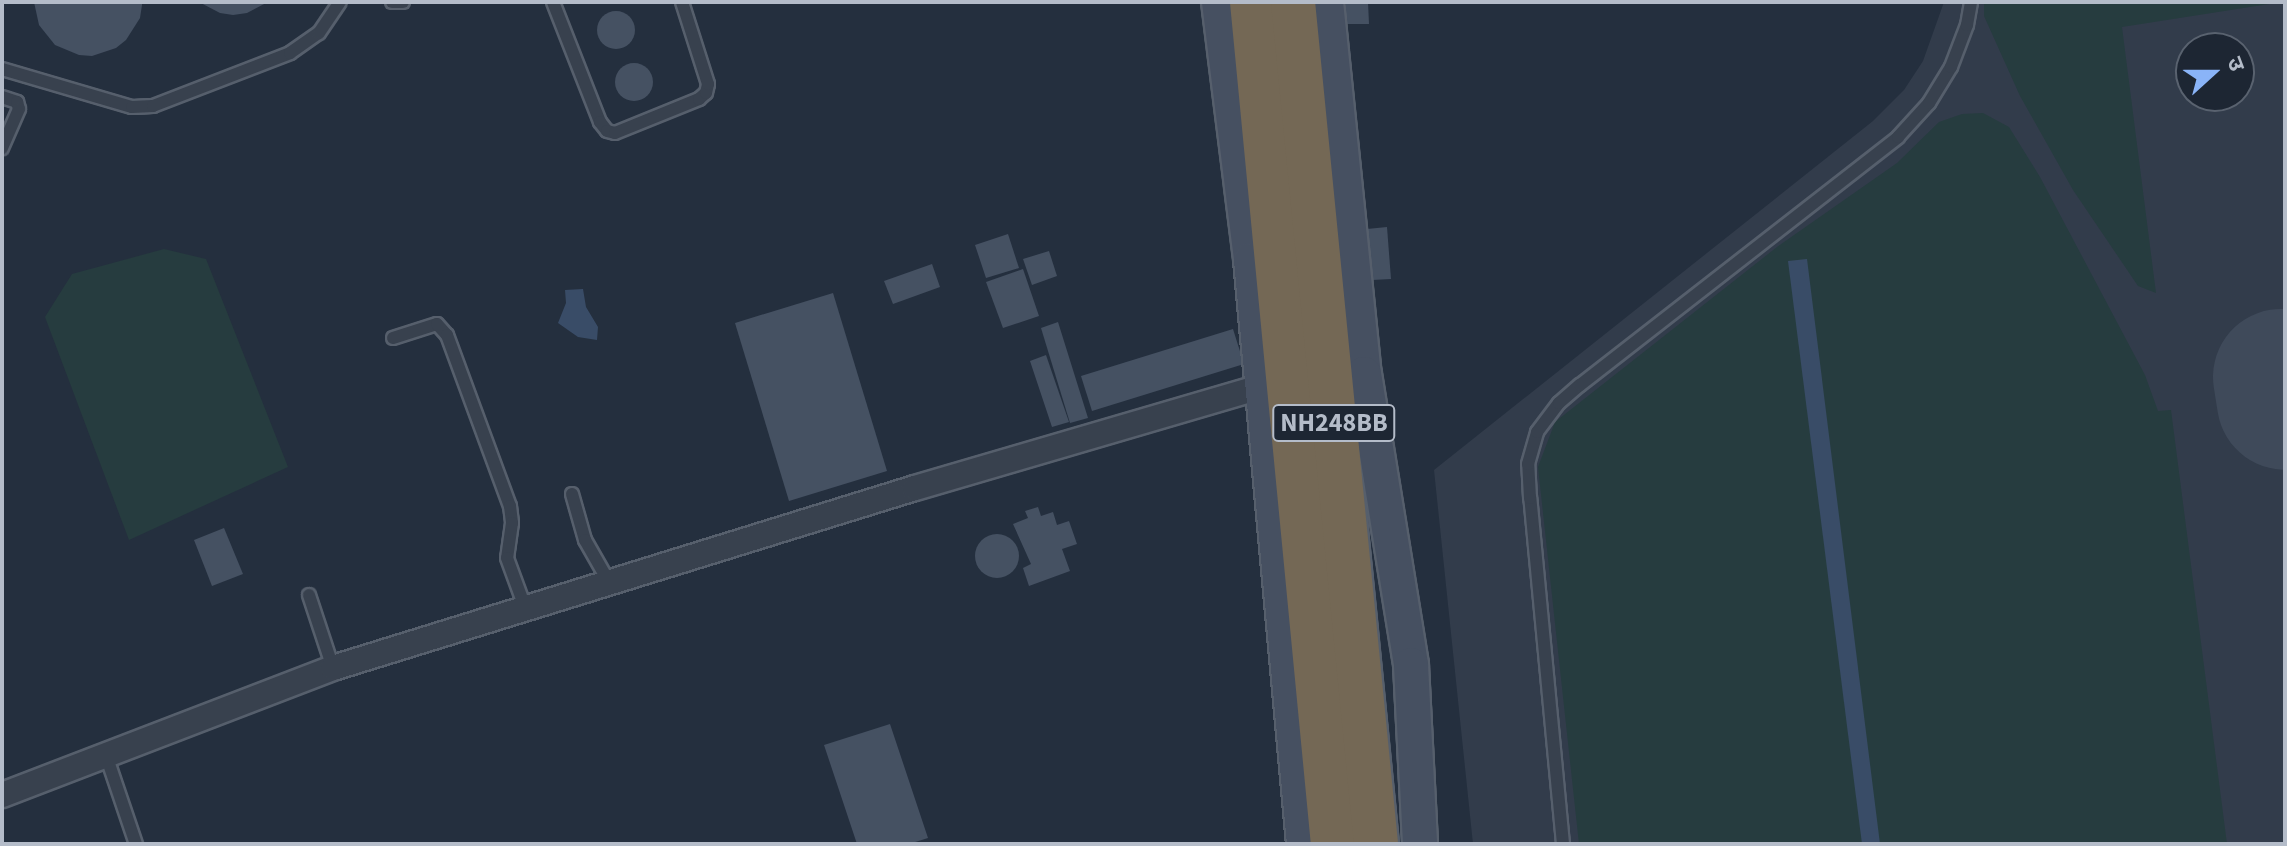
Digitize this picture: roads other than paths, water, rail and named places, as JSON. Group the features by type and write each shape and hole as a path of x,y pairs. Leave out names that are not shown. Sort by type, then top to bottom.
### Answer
{"highway":[{"name":"NH248BB","path":"1252,2 1276,382 1333,844"},
{"name":"NH248BB","path":"1293,2 1376,844"}],"street":[{"path":"1219,2 1276,382 1291,738 1304,844"},
{"path":"1326,2 1364,374 1411,665 1420,844"},
{"path":"2,795 333,668 1276,382"}],"lane":[{"path":"2,69 132,107 153,106 290,53 319,33 340,2"},
{"path":"392,2 403,2"},
{"path":"553,2 600,122 607,131 615,133 699,99 706,93 708,84 682,2"},
{"path":"1563,844 1530,498 1528,464 1537,432 1559,403 1580,385 1898,137 1929,103 1951,67 1967,25 1971,2"},
{"path":"2,97 17,102 19,109 2,148"},
{"path":"393,338 437,324 447,335 510,506 512,523 507,558 526,610"},
{"path":"572,494 585,540 609,582"},
{"path":"309,595 333,668"},
{"path":"106,755 136,844"}],"water":[{"path":"1807,259 1880,844 1862,844 1788,261"},
{"path":"583,289 586,307 598,327 597,340 578,337 558,323 566,303 565,290"}]}
